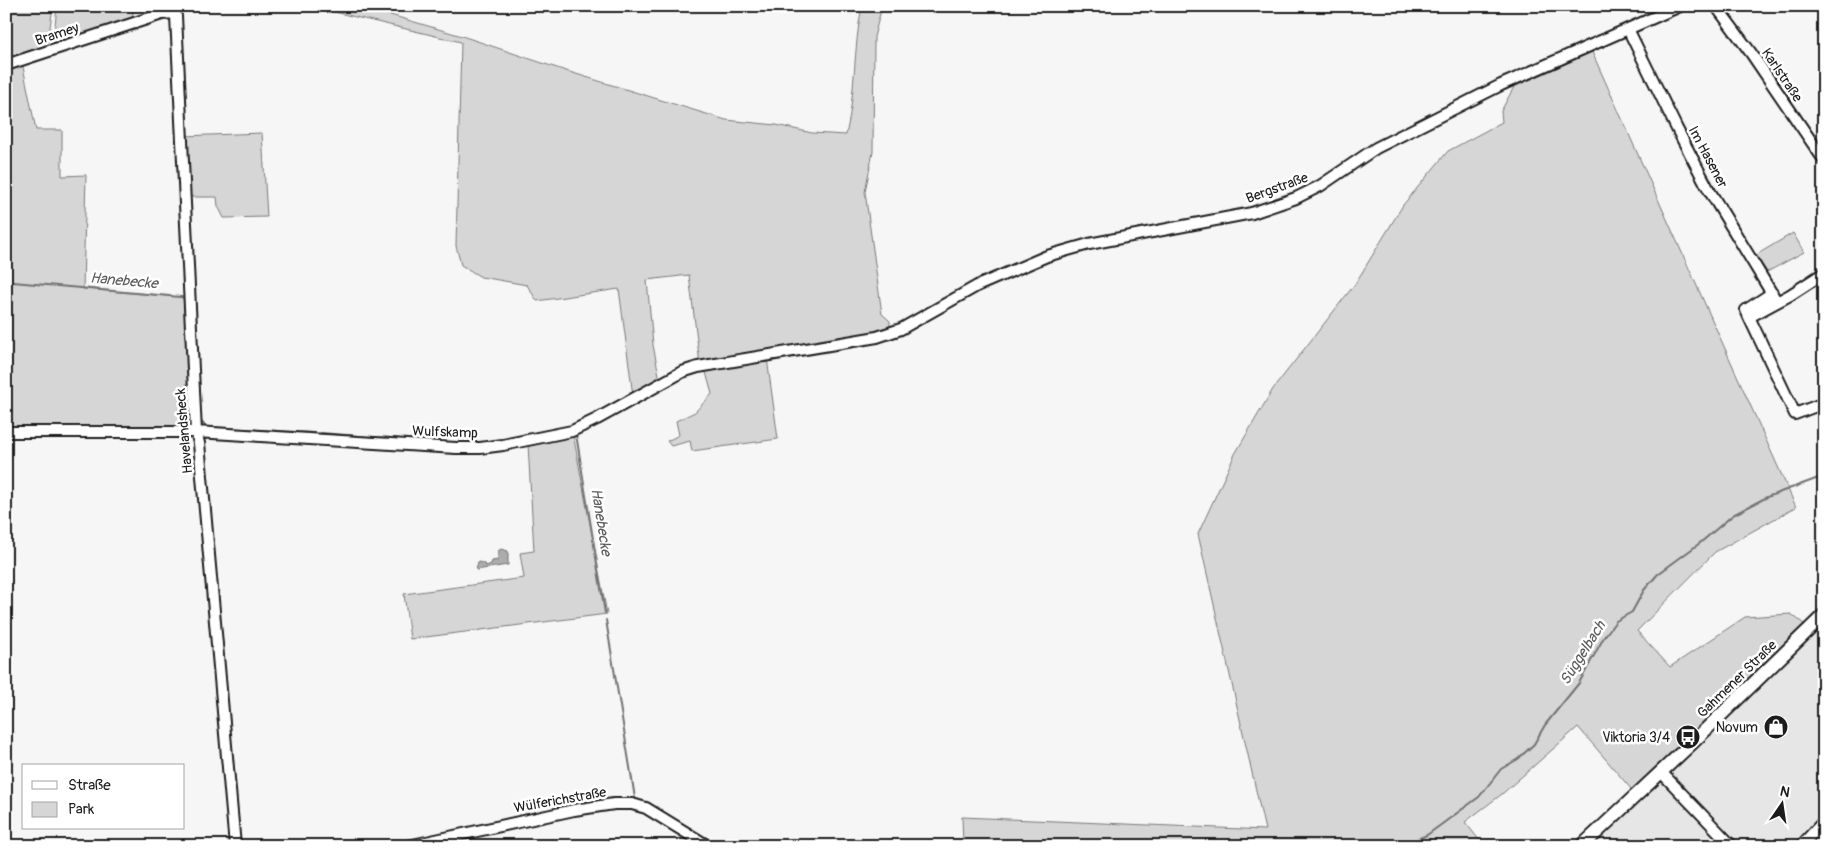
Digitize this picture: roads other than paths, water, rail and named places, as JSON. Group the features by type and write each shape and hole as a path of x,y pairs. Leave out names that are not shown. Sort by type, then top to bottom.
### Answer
{"main road":[{"name":"Gahmener Straße","path":"1582,846 1704,733 1824,615"}],"street":[{"name":"Bergstraße","path":"863,340 901,328 1004,273 1047,256 1089,244 1252,213 1296,198 1320,186 1376,148 1501,85 1680,6"},
{"name":"Karlstraße","path":"1716,6 1751,53 1824,160"},
{"name":"Bramey","path":"6,65 162,14 174,13"},
{"name":"Havelandsheck","path":"174,13 178,27 196,432 200,457 235,846"},
{"name":"Im Hasener","path":"1628,29 1709,190 1775,298"},
{"path":"1824,273 1775,298 1746,310 1795,414 1824,403"},
{"name":"Wulfskamp","path":"6,432 196,432 456,448 503,446 572,431 598,419 681,373 698,367 863,340"},
{"path":"1661,772 1732,846"},
{"name":"Wülferichstraße","path":"408,846 567,811 614,804 632,804 646,808 708,846"},
{"path":"1800,846 1824,821"}],"waterway":[{"name":"Hanebecke","path":"13,282 181,297 185,301"},
{"name":"Hanebecke","path":"199,420 207,427 314,433"},
{"name":"Hanebecke","path":"321,433 371,437"},
{"name":"Hanebecke","path":"576,434 605,613"},
{"name":"Hanebecke","path":"375,437 401,439"},
{"name":"Hanebecke","path":"436,442 459,443"},
{"name":"Süggelbach","path":"1400,846 1427,835 1479,797 1501,769 1518,759 1534,744 1545,725 1579,683 1604,637 1616,621 1632,612 1644,590 1658,574 1700,543 1733,515 1767,497 1824,476"},
{"name":"Hanebecke","path":"606,620 635,798"},
{"name":"Hanebecke","path":"621,799 633,798 645,803"},
{"path":"535,813 550,810"},
{"path":"660,811 717,846"},
{"path":"525,816 531,814"},
{"path":"493,822 518,817"},
{"path":"426,837 489,823"},
{"path":"414,840 422,838"},
{"path":"390,846 407,841"}],"place":[{"name":"Novum","path":"1776,727"},
{"name":"Viktoria 3/4","path":"1688,737"}]}
